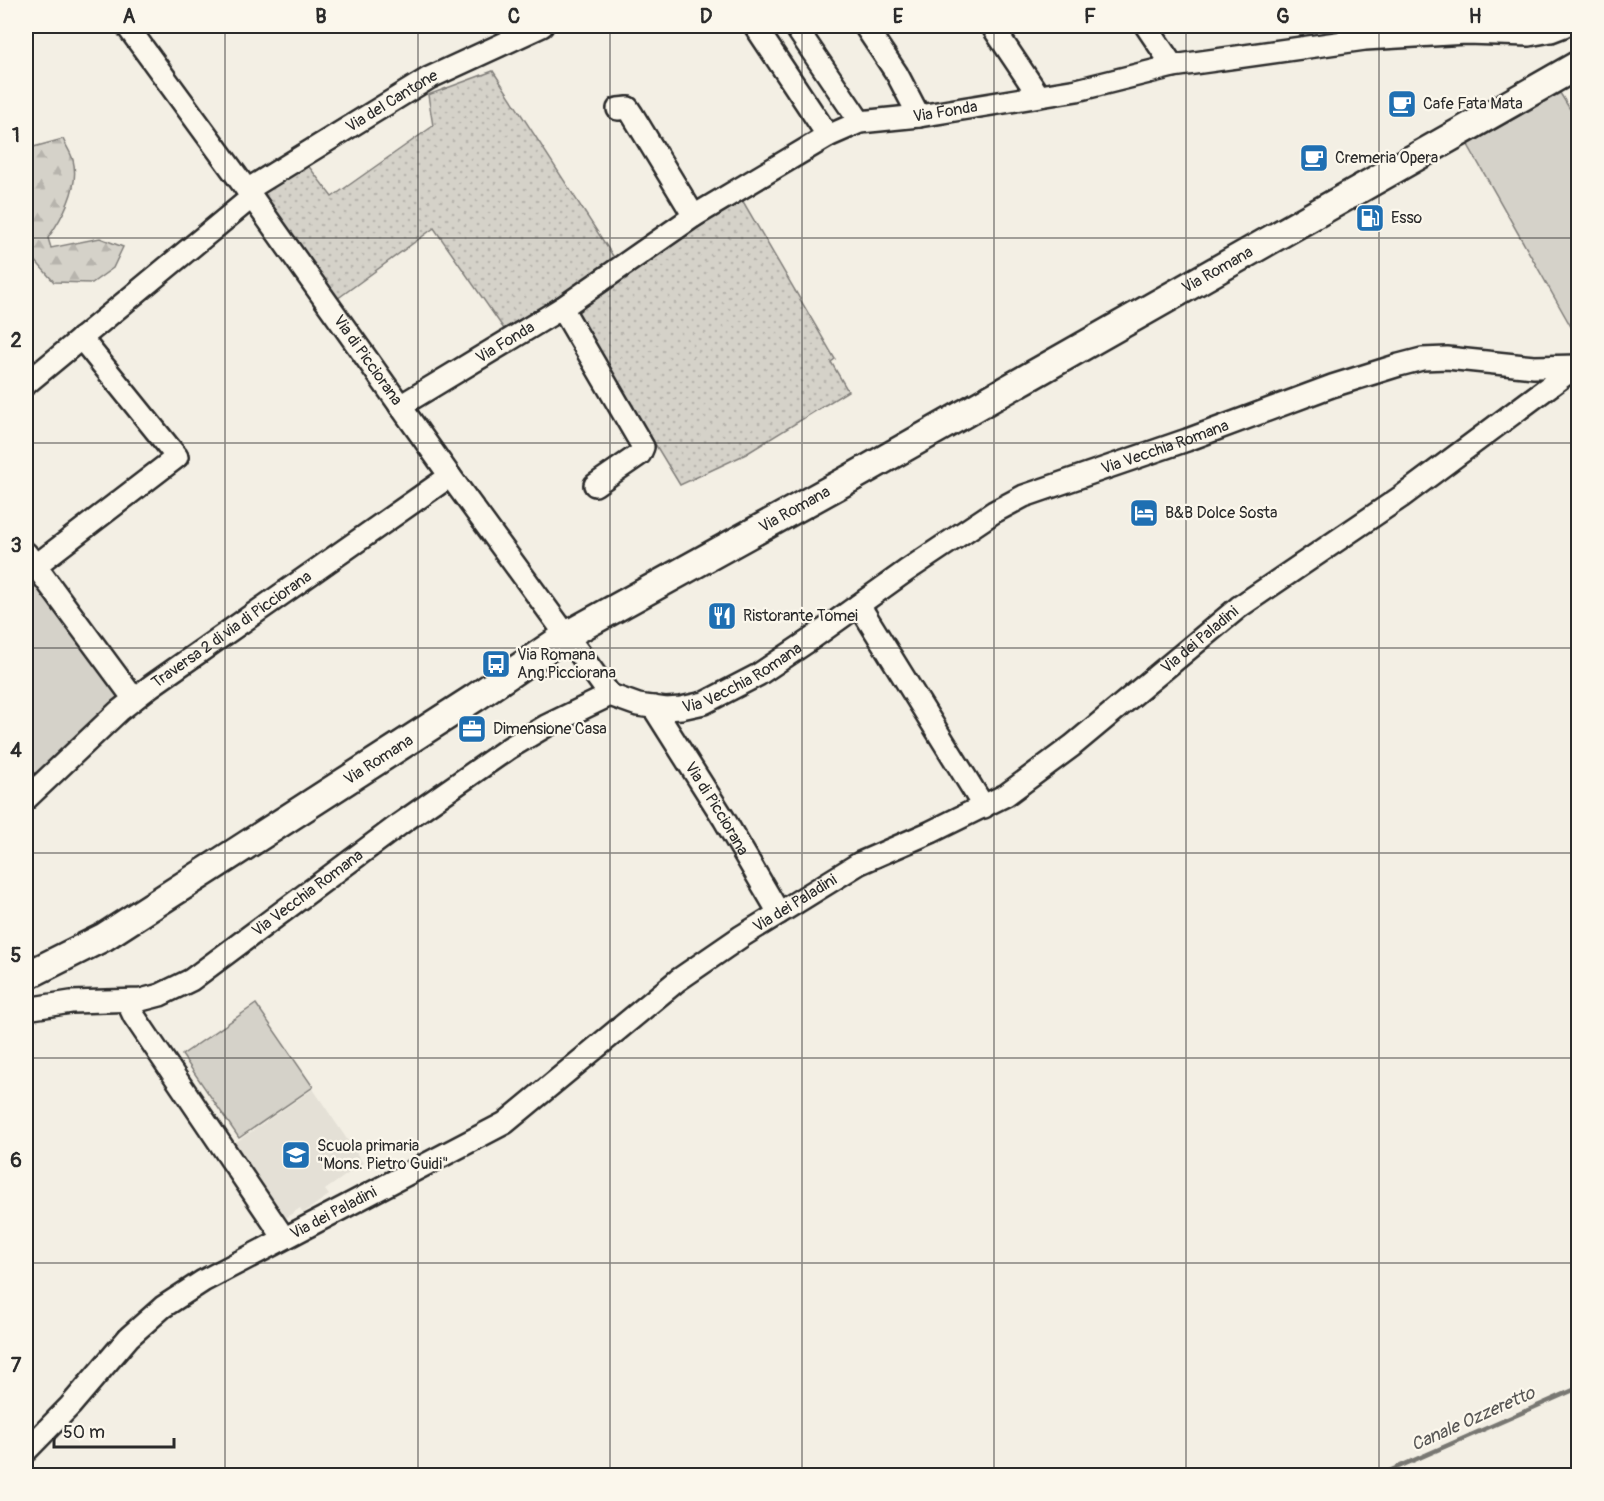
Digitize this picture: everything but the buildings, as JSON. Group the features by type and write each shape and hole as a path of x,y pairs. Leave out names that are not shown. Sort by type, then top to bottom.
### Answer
{"main road":[{"name":"Via Romana","path":"26,976 104,937 567,635 844,482 1578,65"}],"street":[{"name":"Via di Picciorana","path":"127,26 610,695"},
{"name":"Via del Cantone","path":"26,384 250,194 429,78 542,26"},
{"path":"756,26 828,136"},
{"path":"795,26 860,122"},
{"path":"865,26 897,74 919,116"},
{"path":"992,26 1039,96"},
{"path":"1146,26 1173,66"},
{"name":"Via Fonda","path":"400,406 562,308 694,216 828,136 860,122 919,116 1077,90 1173,66 1464,29 1529,35 1564,26"},
{"path":"618,109 628,108 694,216"},
{"path":"562,308 643,447 640,454 595,485"},
{"path":"81,338 177,457 28,564 134,699"},
{"name":"Via Vecchia Romana","path":"26,987 32,1007 71,1002 141,1000 160,995 191,980 399,824 509,748 546,726 610,695 638,705 681,708 717,698 759,675 994,512 1024,496 1187,441 1332,386 1422,359 1447,358 1534,367 1578,365"},
{"name":"Via dei Paladini","path":"26,1451 151,1316 203,1281 505,1123 678,980 778,913 860,863 1006,795 1065,752 1239,607 1401,497 1578,365"},
{"name":"Traversa 2 di via di Picciorana","path":"26,799 134,699 450,476"},
{"path":"859,605 984,807"},
{"name":"Via di Picciorana","path":"653,707 724,819 778,913"},
{"path":"127,1001 134,1016 284,1238"}],"shaded area":[{"name":"Scuola primaria \"Mons. Pietro Guidi\"","path":"313,1089 363,1163 325,1190 329,1195 303,1213 300,1208 280,1222 229,1147"}],"green space":[{"path":"493,71 615,259 594,276 504,329 434,228 337,299 263,193 307,164 332,197 433,126 428,95"},
{"path":"1560,93 1578,122 1578,339 1468,145"},
{"path":"63,139 73,160 74,180 64,211 48,238 51,248 100,238 123,247 113,268 92,283 54,282 26,250 26,149"},
{"path":"741,198 835,359 831,362 848,391 746,454 680,485 572,307"},
{"path":"31,575 124,694 26,784 26,579"},
{"path":"256,1004 313,1087 239,1138 182,1055"}],"waterway":[{"name":"Canale Ozzeretto","path":"1378,1476 1578,1388"}],"place":[{"name":"Cafe Fata Mata","path":"1402,104"},
{"name":"Cremeria Opera","path":"1314,158"},
{"name":"Esso","path":"1370,218"},
{"name":"B&B Dolce Sosta","path":"1144,513"},
{"name":"Ristorante Tomei","path":"722,616"},
{"name":"Via Romana Ang.Picciorana","path":"496,664"},
{"name":"Dimensione Casa","path":"472,729"},
{"name":"Scuola primaria \"Mons. Pietro Guidi\"","path":"296,1155"}]}
